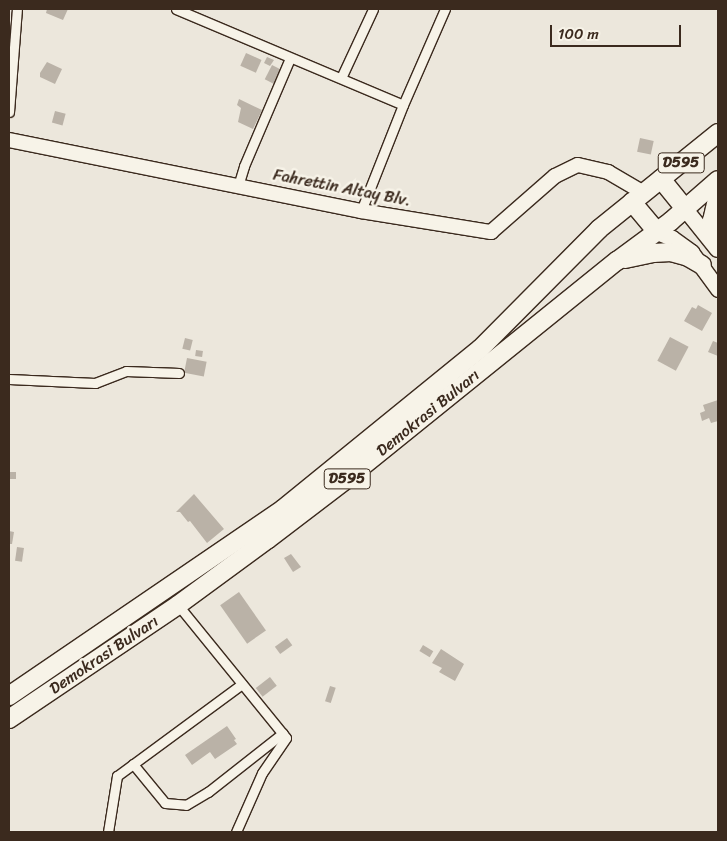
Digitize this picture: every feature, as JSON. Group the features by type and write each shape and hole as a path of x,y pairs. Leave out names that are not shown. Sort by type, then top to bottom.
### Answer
{"highway":[{"name":"D595","path":"638,197 718,133"},
{"path":"661,179 685,209"},
{"name":"D595","path":"664,226 718,180"},
{"path":"718,195 712,220 718,242"},
{"path":"638,197 664,226"},
{"name":"Demokrasi Bulvarı","path":"9,696 283,508 480,349 599,229 638,197"},
{"name":"Demokrasi Bulvarı","path":"15,715 178,605 344,481 617,261 664,226"},
{"path":"617,261 653,253 671,252 688,257 702,265"}],"main road":[{"path":"685,209 718,250"},
{"path":"664,226 702,265 718,289"}],"street":[{"path":"9,112 17,9"},
{"path":"176,9 402,104"},
{"path":"341,78 373,9"},
{"path":"362,211 402,104 445,9"},
{"path":"238,186 244,166 290,58"},
{"name":"Fahrettin Altay Blv.","path":"9,140 362,211 491,232 555,176 578,165 608,172 638,197"},
{"path":"9,379 95,383 126,371 179,373"},
{"path":"178,605 286,738 262,773 236,832"},
{"path":"108,832 117,776 242,684"},
{"path":"9,729 15,715"},
{"path":"133,764 165,803 186,805 208,792 283,733"}],"building":[{"path":"47,9 68,9 63,20 46,13"},
{"path":"246,53 262,60 256,73 240,66"},
{"path":"267,57 274,60 270,66 264,63"},
{"path":"47,62 62,69 55,84 40,77 40,73"},
{"path":"272,65 282,70 275,84 265,79"},
{"path":"239,99 262,110 253,129 238,122 241,108 237,105"},
{"path":"55,111 66,114 63,125 52,123"},
{"path":"640,138 654,141 651,155 637,152"},
{"path":"698,305 712,313 702,331 684,321 692,307 696,309"},
{"path":"670,337 689,347 676,371 657,361"},
{"path":"185,338 193,340 190,351 182,349"},
{"path":"713,341 718,343 718,356 708,352"},
{"path":"196,350 203,351 202,357 195,356"},
{"path":"187,358 207,362 204,377 184,373"},
{"path":"718,400 718,421 711,423 709,418 702,421 700,413 705,411 703,405"},
{"path":"9,472 16,472 16,479 9,479"},
{"path":"194,494 224,529 207,543 190,521 188,522 180,512 176,512"},
{"path":"9,531 14,532 12,544 9,544"},
{"path":"17,547 24,548 22,562 15,561"},
{"path":"291,554 301,567 293,572 284,558"},
{"path":"239,592 266,631 247,644 220,605"},
{"path":"287,638 292,645 280,654 275,647"},
{"path":"423,645 433,651 430,657 419,651"},
{"path":"441,649 464,664 455,681 439,672 442,668 432,663"},
{"path":"270,677 277,686 263,697 256,688"},
{"path":"330,686 336,688 331,703 325,701"},
{"path":"227,726 236,739 234,740 237,744 215,759 210,752 192,765 185,755"}]}
